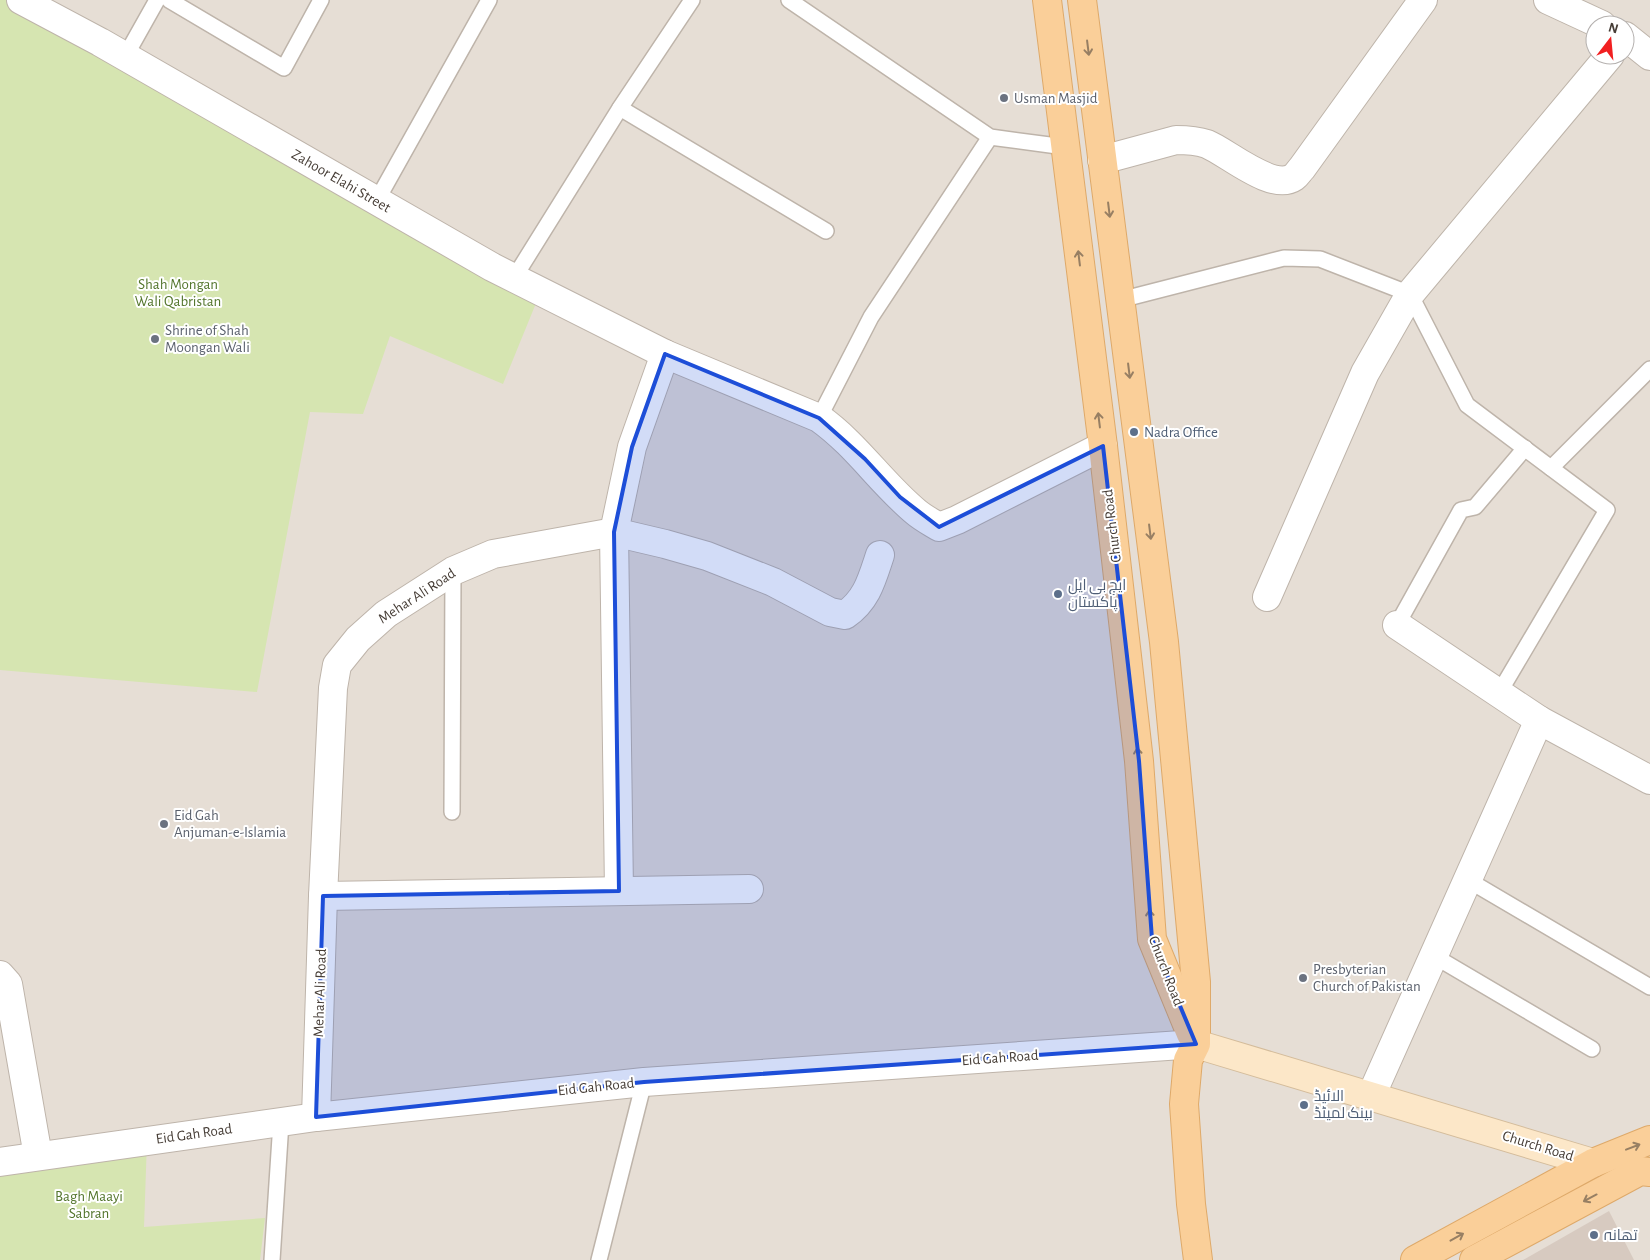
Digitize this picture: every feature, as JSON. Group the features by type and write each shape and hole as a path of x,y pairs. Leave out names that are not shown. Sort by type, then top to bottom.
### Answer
{"main road":[{"name":"Church Road","path":"1047,0 1103,446 1139,761 1152,939 1196,1044"},
{"name":"Church Road","path":"1082,0 1164,642 1196,982 1196,1044 1188,1060 1184,1104 1191,1204 1198,1260"},
{"name":"Church Road","path":"1196,1044 1593,1163"},
{"path":"1415,1260 1593,1163 1650,1140"},
{"path":"1474,1260 1640,1171 1650,1172"}],"street":[{"name":"Zahoor Elahi Street","path":"21,0 125,57 376,202 514,278 665,354 819,418 833,428 865,459 918,514 939,526 957,520 1103,446"},
{"path":"1102,160 1176,140 1185,140 1206,144 1262,175 1278,180 1293,178 1423,0"},
{"path":"1548,0 1585,17"},
{"path":"1635,44 1650,56"},
{"path":"1267,597 1365,373 1410,294 1602,65"},
{"path":"619,891 614,532 632,446 665,354"},
{"name":"Mehar Ali Road","path":"316,1117 332,693 337,664 358,639 386,614 453,571 493,554 614,532 708,556 773,582 830,612 845,615 852,610 868,590 880,554"},
{"path":"1397,625 1540,720 1650,780"},
{"path":"1372,1096 1540,720"},
{"path":"323,896 749,889"},
{"path":"0,974 8,984 38,1156"},
{"name":"Eid Gah Road","path":"0,1162 316,1117 644,1082 1196,1044"}],"lane":[{"path":"125,57 157,0"},
{"path":"169,0 284,68 322,0"},
{"path":"376,202 489,0"},
{"path":"514,278 620,108 692,0"},
{"path":"789,0 990,137 1065,147"},
{"path":"620,108 826,231"},
{"path":"819,418 871,316 990,137"},
{"path":"1120,300 1284,258 1320,259 1410,294 1468,405 1607,510 1499,693"},
{"path":"1551,468 1650,369"},
{"path":"1397,625 1461,510 1475,507 1525,448"},
{"path":"452,812 453,571"},
{"path":"1468,880 1650,987"},
{"path":"1434,956 1592,1049"},
{"path":"599,1260 644,1082"},
{"path":"272,1260 281,1122"}],"highlighted area":[{"path":"665,354 819,418 865,459 900,497 939,527 1103,446 1139,761 1152,939 1196,1044 644,1082 316,1117 323,896 619,891 614,532 632,447"}],"shaded area":[{"path":"0,0 1650,0 1650,1260 0,1260"}],"green space":[{"name":"Shah Mongan Wali Qabristan","path":"0,0 26,0 541,291 503,384 390,336 363,414 310,412 257,692 0,670"},
{"name":"Bagh Maayi Sabran","path":"147,1141 144,1227 265,1218 260,1260 0,1260 0,1162"}],"building":[{"name":"تھانہ","path":"1609,1211 1634,1260 1523,1260"}],"place":[{"name":"Usman Masjid","path":"1004,98"},
{"name":"Shrine of Shah Moongan Wali","path":"155,339"},
{"name":"Nadra Office","path":"1134,432"},
{"name":"ایچ بی ایل پاکستان","path":"1058,594"},
{"name":"Eid Gah Anjuman-e-Islamia","path":"164,824"},
{"name":"Presbyterian Church of Pakistan","path":"1303,978"},
{"name":"الائیڈ بینک لمیٹڈ","path":"1304,1105"},
{"name":"تھانہ","path":"1594,1235"}]}
